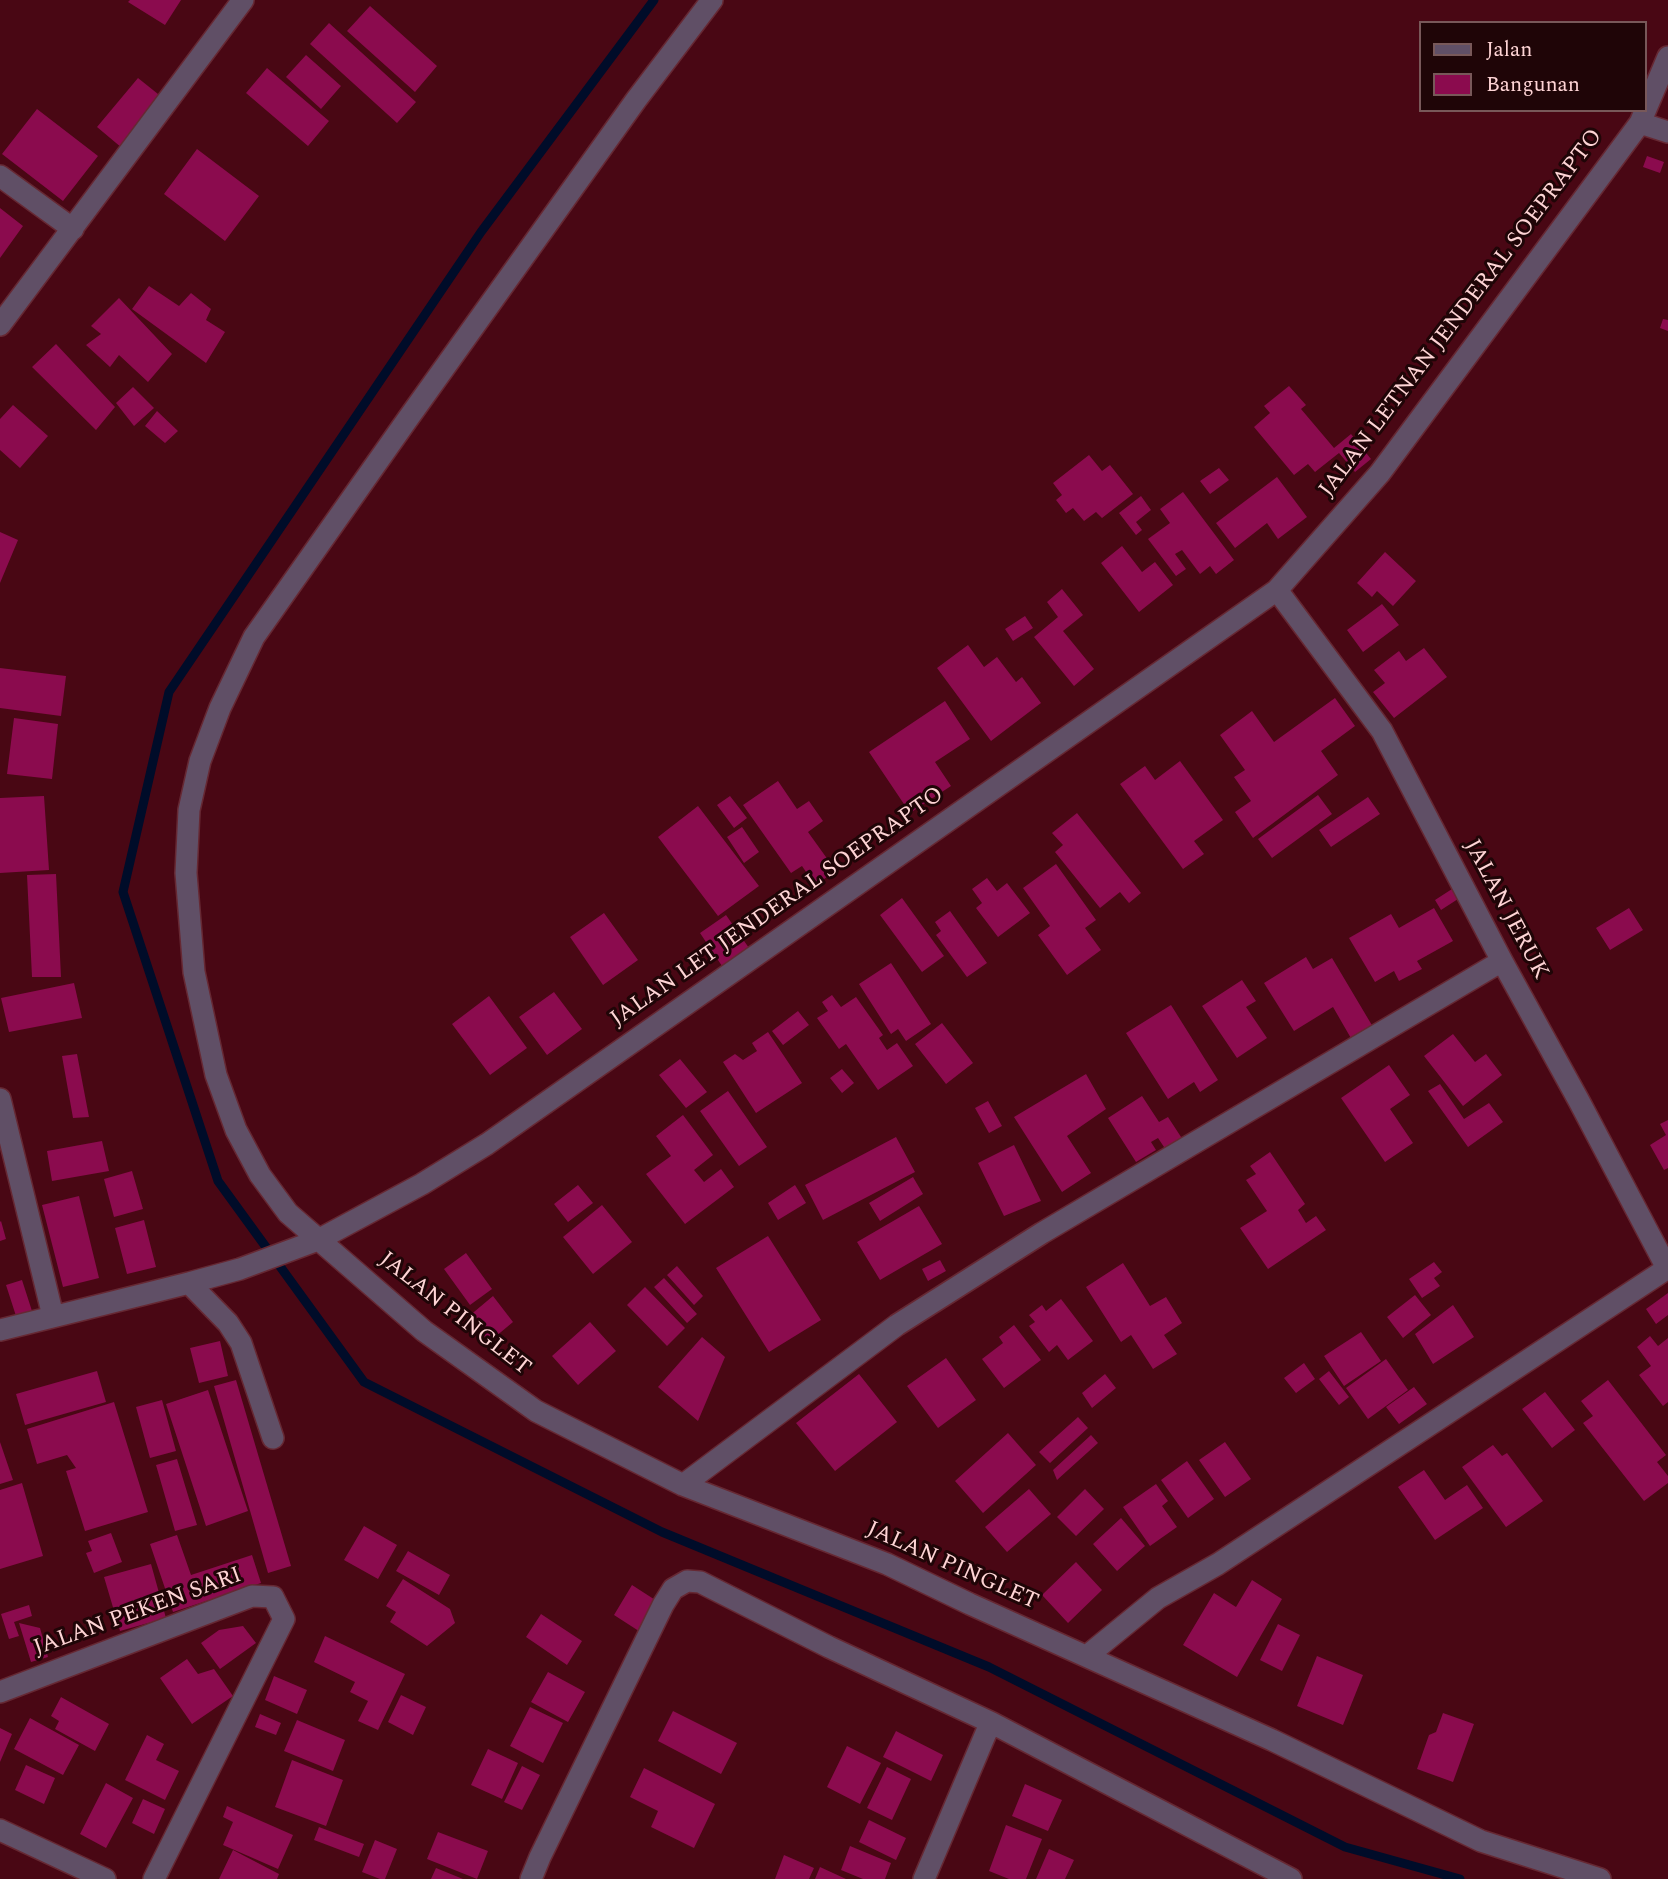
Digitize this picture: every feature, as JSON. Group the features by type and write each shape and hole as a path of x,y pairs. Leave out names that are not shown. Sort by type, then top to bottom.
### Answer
{"street":[{"path":"0,325 243,0"},
{"name":"JALAN PINGLET","path":"712,0 636,100 254,637 220,708 200,761 189,810 186,873 194,972 216,1075 236,1130 260,1175 288,1213 424,1331 536,1411 682,1485 887,1564 1272,1740 1480,1841 1600,1879"},
{"name":"JALAN LETNAN JENDERAL SOEPRAPTO","path":"1647,106 1668,57"},
{"name":"JALAN LETNAN JENDERAL SOEPRAPTO","path":"1277,590 1380,473 1640,123 1645,112"},
{"path":"1640,123 1668,132"},
{"path":"0,176 73,229"},
{"name":"JALAN LET JENDERAL SOEPRAPTO","path":"189,1283 240,1269 318,1240 422,1184 487,1144 1277,590"},
{"name":"JALAN JERUK","path":"1277,590 1382,731 1502,961 1668,1268"},
{"path":"682,1485 897,1325 1042,1233 1502,961"},
{"path":"0,1099 7,1155 53,1316"},
{"path":"1087,1656 1158,1598 1218,1564 1668,1268"},
{"path":"0,1330 189,1283 228,1323 241,1343 273,1438"},
{"path":"531,1879 663,1605 673,1589 687,1581 700,1582 841,1653 992,1723 1291,1879"},
{"name":"JALAN PEKEN SARI","path":"0,1692 251,1596 273,1597 284,1619 154,1879"},
{"path":"925,1879 992,1723"},
{"path":"0,1830 105,1879"}],"building":[{"path":"181,0 165,25 128,2"},
{"path":"370,6 437,66 415,92 347,31"},
{"path":"329,23 416,102 397,123 310,44"},
{"path":"306,55 341,86 321,109 286,77"},
{"path":"267,68 329,121 308,146 246,93"},
{"path":"138,78 163,98 122,148 97,127"},
{"path":"37,109 98,156 63,201 2,154"},
{"path":"197,149 259,196 225,241 164,194"},
{"path":"1647,156 1664,162 1660,173 1643,167"},
{"path":"0,208 23,226 0,258"},
{"path":"149,286 179,306 191,293 211,309 206,320 225,332 206,363 132,309"},
{"path":"119,298 172,354 148,382 119,355 110,367 86,345 101,334 91,326"},
{"path":"1663,319 1668,320 1668,331 1660,328"},
{"path":"56,344 115,407 96,430 32,367"},
{"path":"1289,386 1306,405 1301,409 1334,448 1351,434 1371,459 1355,472 1339,453 1315,472 1308,464 1294,475 1254,427 1270,413 1264,406"},
{"path":"133,387 154,408 134,426 116,403"},
{"path":"13,405 48,436 20,468 0,450 0,419"},
{"path":"157,411 178,431 165,443 145,426"},
{"path":"1089,455 1102,471 1110,465 1133,494 1102,518 1096,512 1084,521 1073,508 1066,513 1056,500 1062,495 1053,483"},
{"path":"1219,468 1229,480 1210,494 1200,481"},
{"path":"1277,477 1307,517 1278,539 1267,523 1235,548 1216,523"},
{"path":"1183,492 1234,560 1216,574 1210,566 1200,574 1182,550 1175,554 1186,569 1176,576 1148,539 1170,523 1160,509"},
{"path":"1141,496 1151,510 1136,522 1142,530 1136,535 1119,513"},
{"path":"0,532 18,540 0,583"},
{"path":"1122,546 1142,572 1155,562 1173,585 1139,612 1101,563"},
{"path":"1385,552 1416,581 1393,606 1377,591 1372,597 1357,583"},
{"path":"1062,589 1083,615 1063,631 1094,669 1074,686 1034,637 1058,617 1047,602"},
{"path":"1382,604 1399,625 1363,652 1347,630"},
{"path":"1025,616 1033,628 1013,641 1005,629"},
{"path":"968,645 984,667 997,657 1016,682 1022,677 1041,703 991,741 937,668"},
{"path":"1424,648 1447,677 1394,718 1373,692 1385,683 1374,670 1399,651 1406,661"},
{"path":"0,668 66,676 61,716 0,708"},
{"path":"1335,698 1355,726 1321,751 1338,775 1253,838 1235,812 1251,801 1234,777 1245,770 1220,735 1252,711 1274,742"},
{"path":"945,701 970,739 935,762 951,786 910,813 869,752"},
{"path":"14,718 58,724 52,779 7,774"},
{"path":"1180,761 1223,820 1194,841 1204,854 1183,869 1120,784 1145,766 1155,780"},
{"path":"778,781 797,809 809,801 823,821 808,832 836,871 815,885 802,866 791,873 743,805"},
{"path":"1318,795 1332,814 1272,858 1258,839"},
{"path":"44,796 49,870 0,873 0,798"},
{"path":"730,796 747,818 734,828 717,805"},
{"path":"1368,797 1380,814 1331,847 1319,830"},
{"path":"698,806 759,886 718,916 658,837"},
{"path":"1077,813 1141,893 1129,903 1120,892 1100,908 1055,852 1063,845 1052,833"},
{"path":"742,827 759,852 744,863 727,837"},
{"path":"1056,864 1096,920 1085,928 1101,950 1067,975 1038,935 1050,926 1023,888"},
{"path":"56,874 61,977 32,977 27,875"},
{"path":"987,878 997,891 1007,883 1030,913 998,937 976,908 982,903 972,889"},
{"path":"1452,889 1458,899 1441,910 1435,900"},
{"path":"902,898 944,956 922,972 880,915"},
{"path":"1434,908 1453,941 1417,961 1422,969 1399,981 1394,971 1375,982 1349,938 1391,914 1399,928"},
{"path":"1629,908 1643,930 1610,950 1596,928"},
{"path":"950,911 987,963 967,977 936,935 941,931 935,922"},
{"path":"604,913 638,960 603,985 570,937"},
{"path":"726,915 749,948 722,966 700,933"},
{"path":"1306,957 1313,969 1332,958 1373,1027 1352,1040 1333,1007 1294,1031 1264,983"},
{"path":"891,963 931,1024 906,1041 898,1029 891,1034 859,984"},
{"path":"1242,980 1256,1001 1246,1007 1267,1038 1237,1058 1202,1006"},
{"path":"74,983 82,1018 9,1032 1,998"},
{"path":"554,992 582,1029 547,1055 519,1017"},
{"path":"832,995 841,1007 856,997 883,1035 879,1038 887,1050 897,1043 913,1066 878,1090 846,1044 839,1049 817,1018 828,1011 822,1002"},
{"path":"489,996 527,1048 490,1075 452,1024"},
{"path":"1171,1005 1218,1080 1200,1092 1194,1082 1168,1099 1126,1033"},
{"path":"798,1011 809,1025 783,1045 772,1031"},
{"path":"942,1023 973,1063 946,1084 915,1044"},
{"path":"768,1032 802,1083 756,1113 723,1062 735,1054 743,1060 757,1051 752,1043"},
{"path":"1453,1034 1475,1062 1486,1054 1502,1075 1463,1106 1424,1056"},
{"path":"77,1054 89,1117 73,1118 62,1056"},
{"path":"680,1059 707,1092 686,1108 659,1075"},
{"path":"1389,1065 1410,1095 1390,1109 1413,1143 1385,1162 1341,1098"},
{"path":"842,1069 854,1083 842,1093 830,1078"},
{"path":"1086,1074 1106,1109 1067,1136 1091,1173 1062,1192 1014,1117"},
{"path":"1440,1084 1464,1119 1489,1103 1503,1122 1468,1147 1428,1091"},
{"path":"728,1091 767,1147 739,1166 700,1111"},
{"path":"1142,1096 1159,1122 1168,1117 1183,1140 1166,1150 1158,1138 1151,1142 1156,1150 1136,1162 1108,1118"},
{"path":"988,1101 1002,1126 989,1133 975,1108"},
{"path":"683,1115 713,1155 694,1170 704,1182 721,1169 734,1187 685,1224 646,1174 671,1156 656,1136"},
{"path":"1668,1120 1668,1168 1664,1170 1650,1145 1666,1135 1660,1124"},
{"path":"896,1137 915,1172 823,1220 805,1185"},
{"path":"102,1141 109,1171 52,1181 47,1151"},
{"path":"1014,1145 1041,1201 1004,1216 978,1163"},
{"path":"1270,1152 1305,1204 1298,1210 1306,1223 1316,1216 1326,1230 1268,1269 1240,1228 1267,1211 1246,1180 1256,1174 1250,1166"},
{"path":"132,1171 143,1209 114,1217 104,1179"},
{"path":"913,1177 923,1194 880,1221 869,1203"},
{"path":"578,1185 593,1203 568,1222 554,1204"},
{"path":"795,1185 806,1203 778,1220 768,1203"},
{"path":"79,1196 99,1278 63,1287 42,1205"},
{"path":"602,1205 632,1242 593,1274 563,1237"},
{"path":"919,1206 942,1244 880,1280 857,1242"},
{"path":"144,1220 156,1267 127,1274 115,1228"},
{"path":"0,1222 6,1239 0,1241"},
{"path":"768,1236 821,1320 769,1352 716,1268"},
{"path":"466,1253 492,1289 470,1305 444,1269"},
{"path":"940,1260 946,1271 928,1281 922,1269"},
{"path":"1434,1262 1442,1272 1434,1278 1440,1286 1422,1298 1409,1279"},
{"path":"1123,1263 1150,1306 1166,1297 1182,1323 1164,1335 1177,1354 1153,1369 1131,1335 1121,1342 1086,1287"},
{"path":"677,1266 703,1296 694,1305 667,1275"},
{"path":"664,1278 697,1314 687,1323 654,1287"},
{"path":"22,1280 32,1311 16,1316 6,1285"},
{"path":"645,1287 685,1328 667,1346 627,1305"},
{"path":"1668,1293 1668,1315 1656,1324 1646,1309"},
{"path":"1415,1295 1431,1315 1403,1338 1387,1317"},
{"path":"493,1296 513,1322 489,1342 468,1317"},
{"path":"1061,1299 1093,1341 1068,1360 1057,1345 1049,1352 1029,1326 1035,1322 1029,1315 1042,1305 1046,1311"},
{"path":"1453,1305 1474,1337 1433,1364 1415,1334"},
{"path":"590,1322 616,1351 578,1385 552,1356"},
{"path":"1014,1325 1041,1360 1004,1388 982,1359 1003,1343 999,1337"},
{"path":"1361,1332 1381,1361 1344,1386 1324,1356"},
{"path":"1650,1336 1658,1346 1668,1338 1668,1402 1663,1406 1639,1375 1651,1366 1637,1347"},
{"path":"702,1337 725,1357 698,1421 658,1387"},
{"path":"220,1341 228,1376 199,1383 190,1348"},
{"path":"946,1358 976,1400 938,1428 907,1386"},
{"path":"1386,1359 1408,1390 1368,1419 1346,1388"},
{"path":"1304,1363 1315,1379 1296,1393 1284,1378"},
{"path":"97,1371 106,1402 25,1425 16,1394"},
{"path":"1329,1371 1349,1397 1339,1405 1319,1379"},
{"path":"859,1374 897,1422 835,1471 796,1423"},
{"path":"1105,1374 1116,1388 1092,1408 1082,1393"},
{"path":"236,1380 291,1566 268,1573 214,1386"},
{"path":"1608,1380 1666,1455 1657,1462 1668,1476 1668,1483 1644,1501 1583,1423 1593,1416 1581,1401"},
{"path":"1414,1387 1427,1404 1399,1424 1386,1407"},
{"path":"208,1390 248,1511 206,1526 166,1404"},
{"path":"1545,1392 1575,1430 1552,1448 1522,1409"},
{"path":"162,1400 176,1451 150,1458 136,1407"},
{"path":"114,1402 148,1512 85,1531 66,1471 76,1468 67,1455 37,1464 27,1429"},
{"path":"1078,1417 1088,1428 1050,1463 1039,1452"},
{"path":"1008,1433 1036,1465 983,1513 955,1481"},
{"path":"1091,1435 1098,1443 1057,1480 1053,1470"},
{"path":"0,1442 13,1480 0,1484"},
{"path":"1225,1442 1251,1479 1225,1497 1199,1460"},
{"path":"1493,1445 1502,1456 1507,1453 1543,1501 1506,1527 1462,1467"},
{"path":"177,1459 197,1525 175,1531 156,1465"},
{"path":"1187,1461 1214,1499 1188,1518 1161,1480"},
{"path":"1424,1470 1445,1500 1467,1485 1483,1508 1435,1540 1398,1487"},
{"path":"22,1483 43,1556 0,1569 0,1490"},
{"path":"1156,1484 1168,1501 1162,1506 1177,1527 1150,1546 1123,1507"},
{"path":"1029,1489 1051,1514 1007,1552 985,1527"},
{"path":"1085,1489 1104,1509 1076,1536 1057,1517"},
{"path":"1121,1518 1145,1546 1117,1571 1093,1544"},
{"path":"364,1526 397,1545 378,1579 344,1560"},
{"path":"111,1533 122,1562 94,1573 86,1553 92,1551 88,1541"},
{"path":"177,1535 191,1575 252,1555 261,1583 173,1612 150,1544"},
{"path":"408,1551 450,1575 439,1595 396,1571"},
{"path":"1076,1562 1102,1590 1068,1623 1042,1595"},
{"path":"151,1564 166,1618 120,1631 104,1577"},
{"path":"403,1579 450,1609 455,1623 427,1646 390,1622 396,1612 386,1606"},
{"path":"1252,1580 1282,1599 1237,1677 1183,1645 1214,1593 1236,1607"},
{"path":"632,1585 663,1605 645,1635 614,1615"},
{"path":"29,1605 32,1616 14,1622 19,1636 9,1639 1,1614"},
{"path":"541,1614 582,1641 567,1665 526,1637"},
{"path":"19,1623 40,1628 48,1657 31,1662"},
{"path":"1278,1624 1300,1635 1282,1671 1260,1660"},
{"path":"243,1626 256,1643 220,1669 201,1643 219,1630"},
{"path":"325,1636 405,1674 378,1730 358,1721 368,1701 350,1692 355,1682 314,1662"},
{"path":"1317,1656 1363,1675 1343,1725 1297,1706"},
{"path":"187,1659 198,1674 214,1669 233,1696 192,1724 160,1678"},
{"path":"548,1672 585,1692 568,1722 531,1702"},
{"path":"274,1676 307,1690 297,1714 265,1700"},
{"path":"401,1695 426,1707 413,1735 388,1722"},
{"path":"61,1697 109,1724 95,1751 55,1729 59,1721 51,1716"},
{"path":"530,1707 563,1723 543,1763 510,1746"},
{"path":"673,1711 737,1743 721,1774 658,1741"},
{"path":"1443,1713 1474,1724 1453,1782 1417,1769 1429,1735 1436,1732"},
{"path":"260,1714 281,1723 276,1735 255,1727"},
{"path":"30,1718 79,1745 63,1775 14,1749"},
{"path":"297,1720 345,1740 333,1771 284,1751"},
{"path":"0,1728 12,1734 0,1762"},
{"path":"896,1731 943,1755 931,1781 883,1757"},
{"path":"147,1735 164,1744 156,1760 179,1771 165,1800 125,1780"},
{"path":"847,1746 881,1763 860,1804 827,1787"},
{"path":"488,1749 518,1763 502,1799 471,1785"},
{"path":"292,1760 343,1780 326,1826 275,1807"},
{"path":"26,1765 55,1778 44,1804 15,1790"},
{"path":"522,1766 540,1775 522,1810 504,1802"},
{"path":"887,1767 911,1779 892,1820 867,1808"},
{"path":"644,1768 715,1804 694,1848 651,1827 658,1811 630,1797"},
{"path":"106,1783 133,1798 106,1848 80,1834"},
{"path":"1025,1784 1062,1800 1048,1831 1012,1816"},
{"path":"143,1799 165,1809 154,1834 132,1823"},
{"path":"227,1806 293,1835 278,1869 223,1845 233,1822 223,1817"},
{"path":"869,1820 906,1838 896,1860 859,1842"},
{"path":"1006,1825 1042,1839 1026,1879 1009,1879 989,1871"},
{"path":"319,1827 364,1844 359,1857 314,1840"},
{"path":"438,1832 488,1851 477,1879 427,1859"},
{"path":"375,1840 397,1849 385,1879 362,1872"},
{"path":"850,1846 891,1863 885,1879 863,1879 841,1870"},
{"path":"1049,1849 1074,1860 1065,1879 1036,1879"},
{"path":"233,1850 279,1874 277,1879 219,1879"},
{"path":"784,1855 814,1868 809,1879 775,1879"},
{"path":"820,1867 846,1879 815,1879"},
{"path":"436,1868 463,1879 431,1879"}],"waterway":[{"path":"654,0 481,232 169,692 123,892 218,1181 364,1382 662,1532 989,1667 1345,1847 1460,1879"}]}
